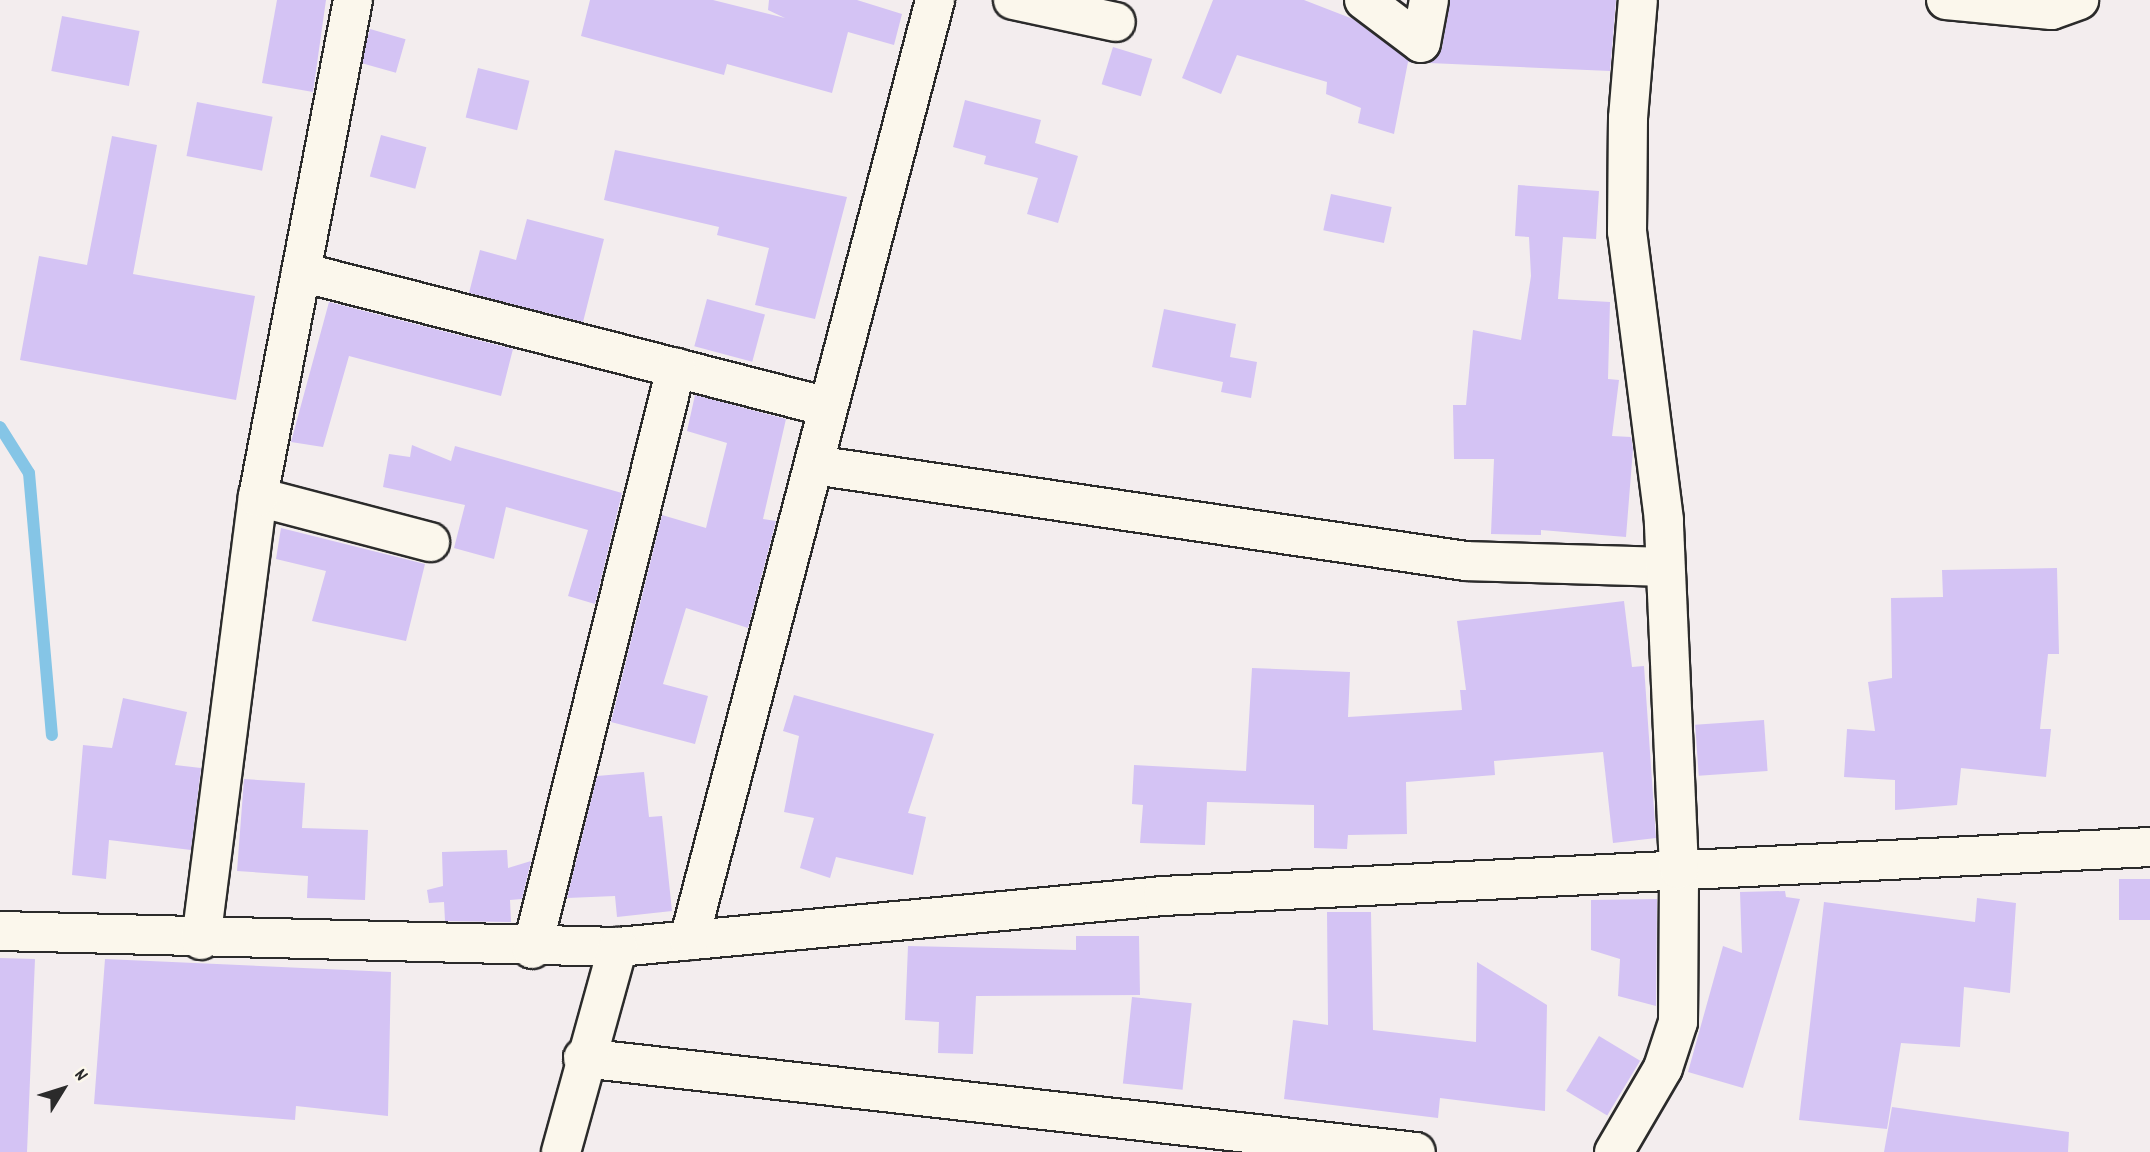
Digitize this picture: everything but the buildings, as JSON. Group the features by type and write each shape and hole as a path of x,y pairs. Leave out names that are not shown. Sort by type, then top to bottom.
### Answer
{"street":[{"path":"201,940 258,497 353,0"},
{"path":"689,940 935,0"},
{"path":"1013,0 1116,22"},
{"path":"1364,0 1421,43 1429,0"},
{"path":"1614,1152 1663,1068 1678,1022 1679,869 1665,567 1627,232 1639,0"},
{"path":"1946,0 2052,10 2079,0"},
{"path":"301,272 828,407"},
{"path":"532,949 676,368"},
{"path":"814,465 1466,561 1665,567"},
{"path":"258,497 430,542"},
{"path":"0,931 201,940 532,949 618,947 1163,896 2150,847"},
{"path":"561,1152 583,1058 618,947"},
{"path":"583,1058 1416,1152"}],"waterway":[{"path":"0,427 29,473 52,735"}]}
